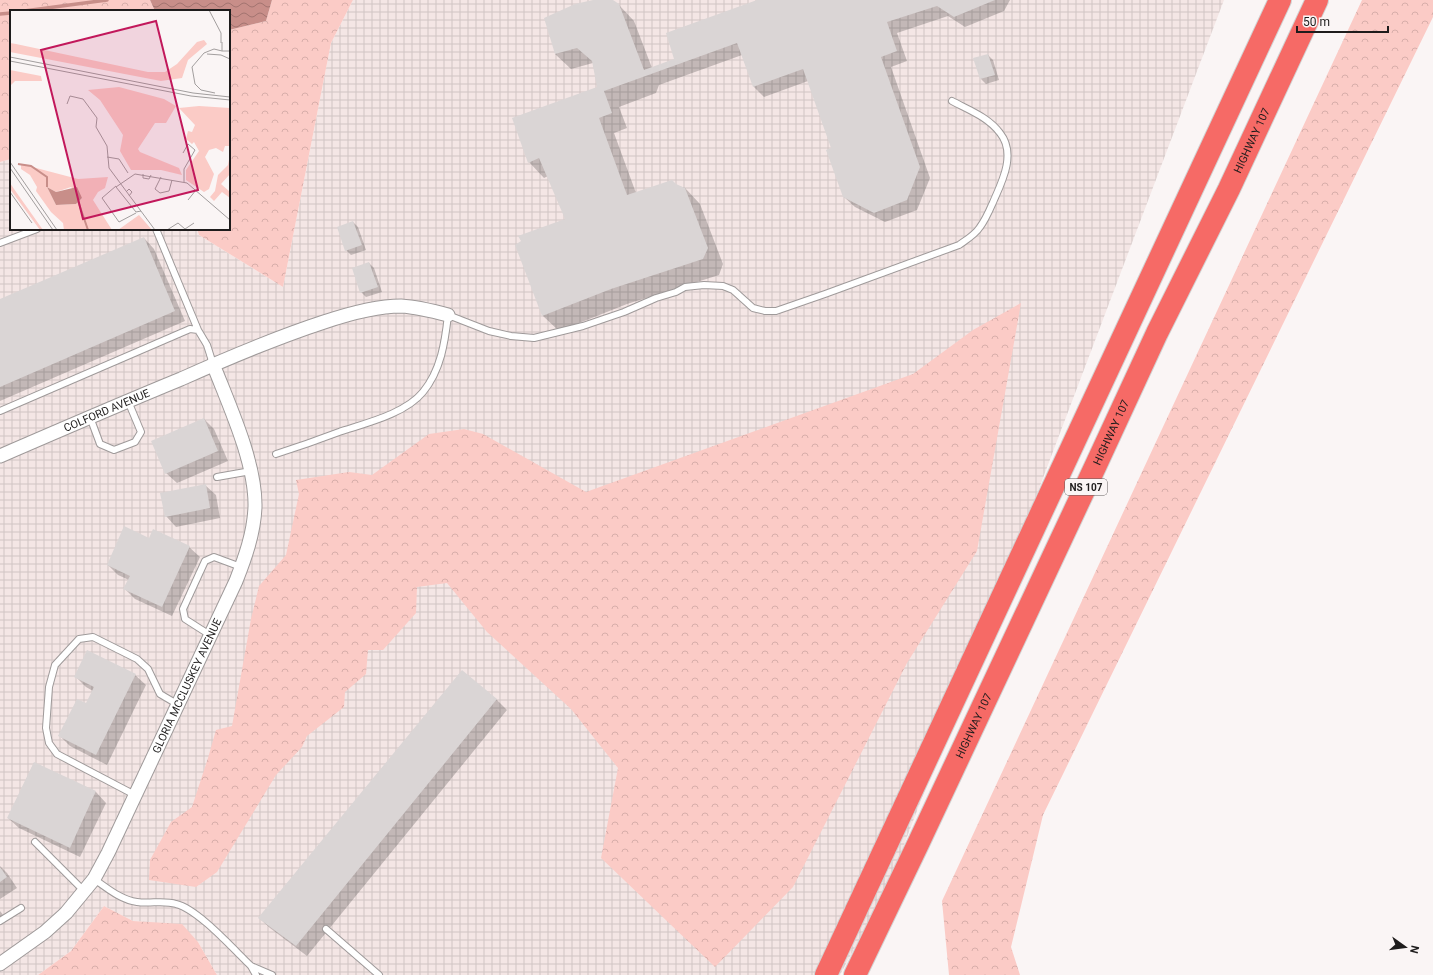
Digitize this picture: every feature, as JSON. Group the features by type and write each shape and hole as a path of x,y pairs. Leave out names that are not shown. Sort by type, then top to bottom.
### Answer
{"highway":[{"name":"NS 107","path":"826,975 947,719 1071,448 1280,0"},
{"name":"HIGHWAY 107","path":"855,975 918,844 1157,333 1229,189 1317,0"}],"street":[{"name":"COLFORD AVENUE","path":"0,456 213,364 283,336 354,313 378,308 400,306 424,309 448,315"},
{"name":"GLORIA MCCLUSKEY AVENUE","path":"0,964 45,932 66,913 94,879 108,853 241,567 250,539 255,507 254,489 251,471 241,438 213,364"}],"lane":[{"path":"276,454 404,408 423,392 437,370 444,344 448,315 496,333 534,338 624,312 656,298 676,292 685,287 704,284 723,286 733,290 753,308 765,311 776,311 959,245 970,238 979,228 989,212 1004,177 1007,162 1007,146 1001,133 986,119 952,101"},
{"path":"0,244 34,230"},
{"path":"156,230 198,330 207,345 213,364"},
{"path":"0,411 190,329 198,330"},
{"path":"90,417 100,444 114,450 135,442 141,432 128,401"},
{"path":"217,477 251,471"},
{"path":"210,635 185,619 183,609 206,560 214,557 241,567"},
{"path":"135,795 57,754 49,743 46,728 49,687 55,665 79,639 93,637 137,659 148,670 160,694 177,704"},
{"path":"35,842 84,891"},
{"path":"94,879 117,895 136,902 176,904 192,911 251,966 256,975"},
{"path":"0,921 21,908"},
{"path":"326,929 379,975"},
{"path":"251,966 272,975"}],"shaded area":[{"path":"353,0 1224,0 890,882 840,975 217,975 198,942 147,922 133,921 104,906 71,951 38,975 0,975 0,162 10,159 10,230 197,230 199,235 283,287 331,43"}],"green space":[{"path":"0,0 150,0 155,10 10,10 10,159 0,162"},
{"path":"272,0 353,0 331,43 283,287 199,235 197,230 230,230 230,30 266,21"},
{"path":"1362,0 1433,0 1433,17 1043,815 1011,947 1020,975 949,975 942,901"},
{"path":"1021,303 977,551 907,663 793,887 715,967 601,858 618,768 571,709 487,632 447,583 417,587 416,613 383,650 368,650 366,674 345,692 344,707 307,736 302,747 276,775 217,872 196,887 149,880 150,860 171,822 192,807 216,730 232,726 251,619 259,586 286,555 299,494 296,480 349,472 372,475 429,434 464,429 483,434 586,492 913,374 973,330"},
{"path":"104,906 133,921 182,924 198,942 217,975 38,975 71,951"}],"water":[{"path":"150,0 272,0 266,21 230,30 230,10 155,10"}],"building":[{"path":"593,0 613,0 619,4 644,70 674,59 666,33 757,0 995,0 954,17 937,6 887,22 897,51 881,57 920,167 907,200 874,213 843,197 826,150 831,148 803,69 753,87 737,43 604,91 612,113 599,118 627,195 672,180 676,184 685,188 708,248 703,259 611,289 542,316 515,245 521,241 518,236 565,219 539,158 528,163 512,118 597,87 592,61 577,48 555,54 544,18 575,4"},
{"path":"988,54 995,75 980,79 973,58"},
{"path":"353,221 362,245 345,251 337,227"},
{"path":"144,237 175,311 0,387 0,299"},
{"path":"369,262 378,287 360,293 352,268"},
{"path":"204,418 218,451 165,474 151,441"},
{"path":"206,484 210,508 165,517 160,493"},
{"path":"124,526 149,538 153,529 190,546 162,607 123,589 130,576 107,565"},
{"path":"87,650 136,674 96,755 58,736 77,699 86,703 94,687 74,677"},
{"path":"462,670 497,699 296,946 258,918"},
{"path":"34,762 96,791 70,848 7,818"},
{"path":"0,867 7,877 0,882"}],"waterway":[{"path":"32,10 107,0"},
{"path":"0,14 10,13"}]}
